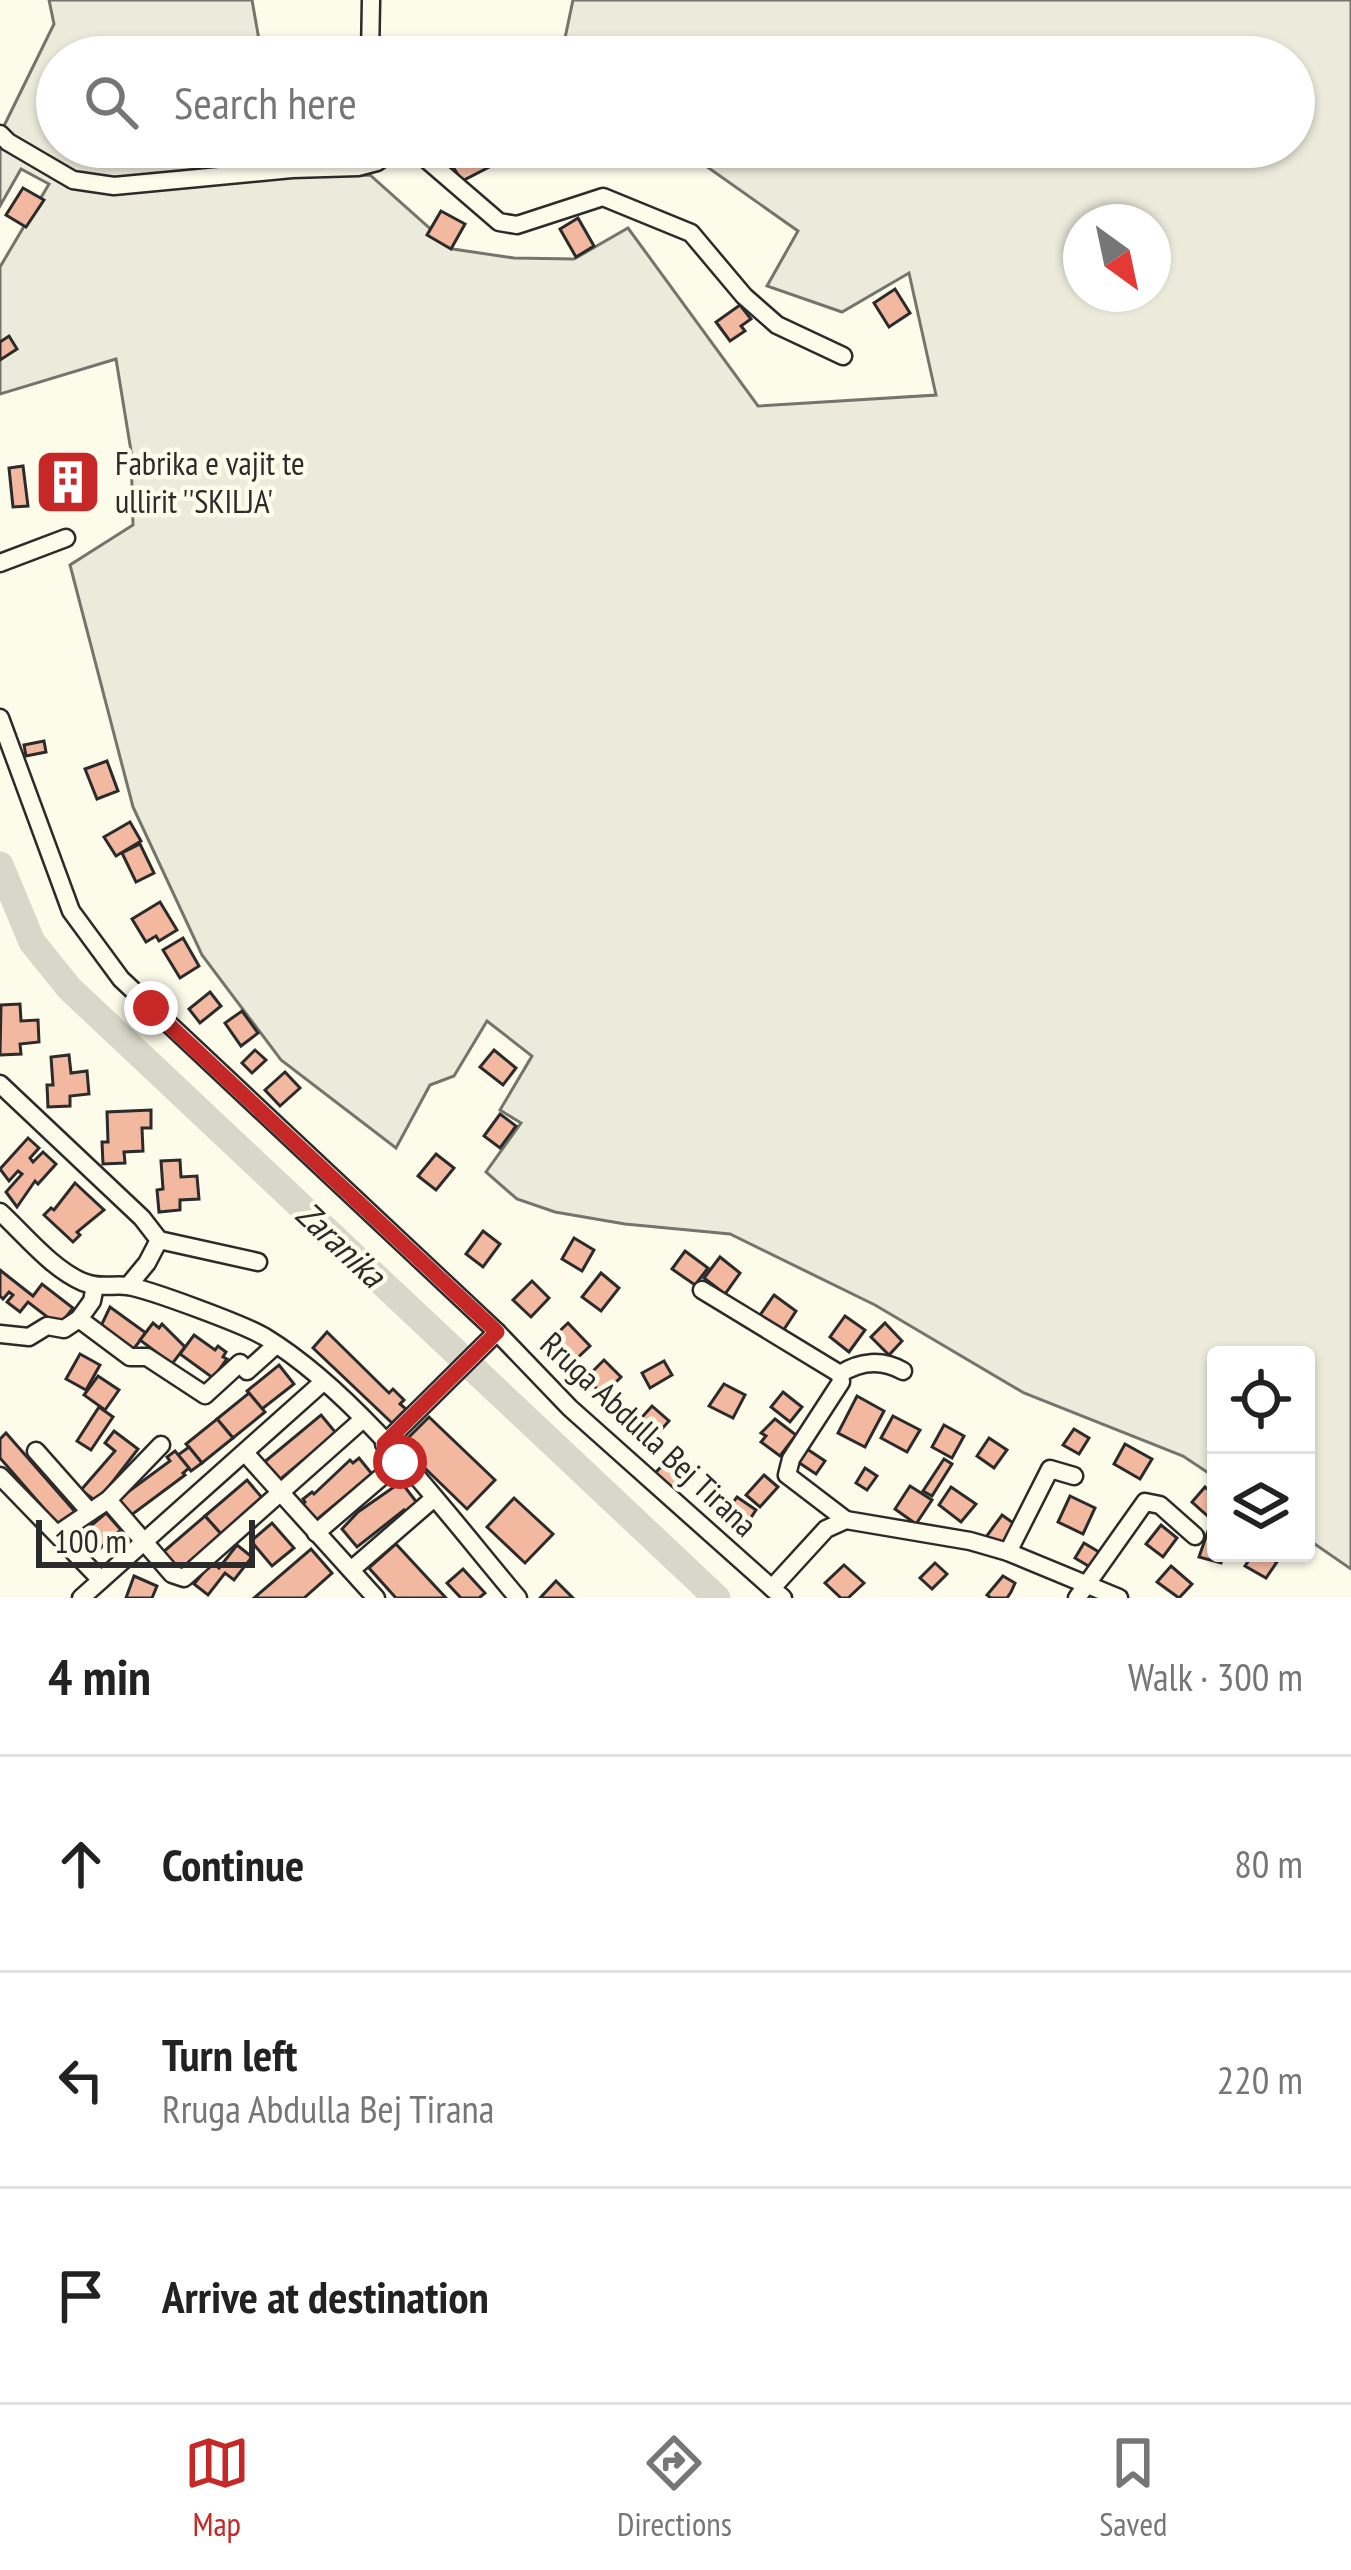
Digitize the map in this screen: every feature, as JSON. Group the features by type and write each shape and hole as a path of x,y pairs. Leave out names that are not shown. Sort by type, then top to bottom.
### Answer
{"street":[{"path":"370,0 370,36"},
{"path":"0,134 36,158"},
{"path":"52,168 73,180 114,186 325,168"},
{"path":"436,168 499,222 517,225 603,196 692,233 744,296 777,325 843,356"},
{"path":"0,563 66,538"},
{"name":"Rruga Abdulla Bej Tirana","path":"0,718 70,910 121,979 497,1332 570,1408 778,1593"},
{"path":"0,1084 142,1218 159,1240 258,1262"},
{"path":"0,1212 64,1272 95,1286 128,1286 260,1334 276,1345 362,1420 518,1598"},
{"path":"128,1286 159,1240"},
{"path":"0,1334 29,1337 47,1326 64,1329 92,1301 95,1286"},
{"path":"702,1290 840,1374"},
{"path":"79,1319 130,1357 147,1357 205,1395 240,1363 247,1371 276,1345"},
{"path":"384,1444 497,1332"},
{"path":"840,1374 852,1366 878,1363 902,1371"},
{"path":"840,1374 841,1382 791,1459 787,1475 847,1520 925,1531 1008,1552 1082,1591 1120,1598"},
{"path":"0,1476 59,1533 92,1592 141,1541 323,1382"},
{"path":"108,1500 172,1574 184,1578 362,1420"},
{"path":"59,1533 108,1500 161,1445"},
{"path":"36,1451 90,1512"},
{"path":"245,1453 376,1598"},
{"path":"316,1533 400,1462"},
{"path":"1008,1552 1050,1469 1074,1476"},
{"path":"351,1570 434,1498"},
{"path":"1082,1591 1145,1502 1160,1505 1195,1535"},
{"path":"778,1593 826,1529 847,1520"}],"shaded area":[{"path":"49,0 252,0 258,36 48,36 54,24"},
{"path":"573,0 1351,0 1351,1569 1315,1544 1315,1346 1207,1346 1207,1472 1183,1456 1024,1393 875,1305 730,1234 625,1224 555,1212 517,1199 486,1172 521,1123 500,1110 532,1056 487,1021 454,1076 430,1085 396,1148 281,1060 202,955 133,807 70,565 133,525 131,451 116,359 0,394 0,267 49,184 21,169 0,206 0,134 36,61 36,168 282,168 283,177 370,175 453,249 514,258 574,259 628,228 758,406 936,395 909,273 842,312 767,286 798,231 709,168 1315,168 1315,36 565,36"}],"building":[{"path":"454,168 487,168 462,181"},
{"path":"23,188 44,200 26,227 6,215"},
{"path":"441,211 465,224 451,249 427,235"},
{"path":"578,218 594,246 576,257 560,229"},
{"path":"895,289 910,313 889,327 874,303"},
{"path":"740,305 751,319 741,326 745,331 730,341 716,322"},
{"path":"9,336 17,349 0,360 0,342"},
{"name":"Fabrika e vajit te ullirit ''SKILJA'","path":"60,453 84,456 77,512 52,509"},
{"path":"23,466 28,506 13,507 9,468"},
{"path":"44,741 46,752 26,756 24,745"},
{"path":"107,761 118,791 97,799 85,769"},
{"path":"130,822 141,841 116,856 104,837"},
{"path":"140,844 154,873 136,882 122,853"},
{"path":"160,902 177,930 159,941 156,936 146,942 132,919"},
{"path":"183,938 199,966 180,978 163,950"},
{"path":"210,992 221,1006 200,1023 189,1009"},
{"path":"20,1004 21,1021 38,1020 39,1042 20,1044 21,1054 0,1055 1,1005"},
{"path":"242,1011 258,1033 241,1046 225,1023"},
{"path":"255,1050 266,1060 252,1073 242,1063"},
{"path":"494,1050 516,1068 503,1085 480,1067"},
{"path":"69,1055 71,1073 87,1071 89,1094 70,1096 70,1106 48,1107 47,1085 53,1085 51,1057"},
{"path":"285,1072 300,1088 280,1106 265,1090"},
{"path":"151,1110 151,1128 142,1128 143,1151 124,1152 125,1163 103,1164 107,1112"},
{"path":"500,1114 516,1126 500,1148 484,1136"},
{"path":"28,1138 39,1148 30,1158 33,1162 43,1152 56,1164 38,1184 35,1181 17,1207 6,1192 22,1174 18,1171 9,1181 0,1169"},
{"path":"436,1154 454,1168 436,1190 418,1176"},
{"path":"180,1160 181,1177 197,1176 199,1199 180,1200 180,1210 159,1212 161,1161"},
{"path":"75,1183 104,1210 77,1232 80,1235 73,1242 44,1215 54,1210"},
{"path":"483,1231 500,1244 483,1267 466,1254"},
{"path":"574,1238 594,1250 582,1271 562,1259"},
{"path":"685,1251 708,1268 695,1285 672,1269"},
{"path":"720,1257 740,1273 725,1294 704,1278"},
{"path":"0,1270 33,1296 42,1284 73,1308 59,1326 28,1302 20,1312 7,1302 13,1295 0,1296"},
{"path":"601,1273 619,1288 601,1311 582,1297"},
{"path":"532,1281 549,1298 531,1317 513,1300"},
{"path":"774,1295 796,1311 781,1334 758,1318"},
{"path":"110,1307 146,1333 132,1351 100,1328"},
{"path":"845,1316 865,1330 849,1352 830,1337"},
{"path":"153,1323 159,1328 162,1324 185,1347 172,1364 140,1340"},
{"path":"568,1323 590,1346 570,1365 548,1342"},
{"path":"885,1323 902,1341 889,1355 871,1337"},
{"path":"327,1332 389,1393 393,1389 404,1400 400,1404 406,1409 392,1423 313,1348"},
{"path":"194,1335 226,1352 223,1357 227,1359 213,1378 180,1354"},
{"path":"80,1354 100,1365 86,1390 66,1379"},
{"path":"604,1360 621,1377 603,1395 586,1378"},
{"path":"664,1361 672,1375 650,1388 642,1373"},
{"path":"279,1365 294,1384 262,1409 247,1391"},
{"path":"98,1376 119,1390 105,1410 84,1395"},
{"path":"724,1384 745,1395 733,1418 709,1406"},
{"path":"783,1392 802,1407 790,1422 771,1407"},
{"path":"249,1393 265,1412 233,1438 217,1419"},
{"path":"857,1396 884,1411 865,1447 838,1433"},
{"path":"652,1406 669,1421 652,1440 635,1425"},
{"path":"99,1407 113,1417 91,1450 77,1441"},
{"path":"321,1415 336,1433 277,1482 262,1464"},
{"path":"893,1416 920,1430 907,1452 881,1438"},
{"path":"429,1417 495,1480 467,1509 401,1445"},
{"path":"217,1419 233,1438 202,1463 186,1444"},
{"path":"775,1419 796,1435 780,1456 761,1442 766,1436 761,1433"},
{"path":"944,1425 964,1436 952,1458 932,1447"},
{"path":"1074,1429 1089,1438 1079,1454 1063,1445"},
{"path":"114,1431 138,1449 97,1502 81,1490 115,1451 105,1443"},
{"path":"6,1433 77,1514 61,1528 0,1458 0,1439"},
{"path":"989,1438 1007,1450 994,1468 977,1456"},
{"path":"1125,1444 1152,1459 1140,1479 1114,1464"},
{"path":"189,1447 202,1463 191,1471 178,1455"},
{"path":"804,1447 825,1461 816,1474 795,1460"},
{"path":"175,1451 189,1468 185,1475 126,1519 113,1503 170,1461 167,1457"},
{"path":"359,1458 372,1474 314,1522 301,1506 303,1499 350,1460"},
{"path":"670,1458 689,1478 674,1493 655,1473"},
{"path":"944,1459 952,1464 932,1496 923,1491"},
{"path":"865,1468 877,1476 867,1490 856,1483"},
{"path":"764,1475 778,1487 760,1507 746,1495"},
{"path":"247,1480 264,1500 222,1535 205,1516"},
{"path":"401,1482 418,1504 357,1547 342,1529"},
{"path":"910,1486 932,1500 916,1524 895,1509"},
{"path":"951,1487 976,1504 961,1522 939,1505"},
{"path":"1205,1487 1207,1515 1192,1502"},
{"path":"1070,1496 1095,1508 1083,1534 1058,1522"},
{"path":"737,1497 756,1510 742,1531 722,1517"},
{"path":"514,1498 553,1534 525,1563 487,1527"},
{"path":"106,1513 121,1530 89,1558 74,1540"},
{"path":"1002,1515 1016,1525 1003,1547 986,1537"},
{"path":"205,1516 222,1535 178,1573 162,1553"},
{"path":"272,1523 294,1548 272,1566 251,1541"},
{"path":"1161,1525 1177,1538 1163,1557 1146,1544"},
{"path":"1207,1534 1207,1559 1199,1557"},
{"path":"1084,1543 1099,1552 1090,1567 1075,1558"},
{"path":"396,1544 446,1598 396,1598 369,1568"},
{"path":"237,1545 252,1557 234,1580 225,1573 208,1595 194,1584 212,1562 219,1568"},
{"path":"311,1549 332,1573 304,1598 254,1598"},
{"path":"1248,1562 1277,1562 1266,1578 1245,1566"},
{"path":"935,1563 947,1574 932,1589 920,1578"},
{"path":"844,1565 864,1583 848,1598 841,1598 825,1583"},
{"path":"1171,1566 1192,1584 1179,1598 1157,1582"},
{"path":"463,1569 485,1593 479,1598 461,1598 447,1583"},
{"path":"134,1576 157,1586 152,1598 126,1598"},
{"path":"1003,1576 1015,1583 1011,1592 1007,1598 991,1598 987,1595"},
{"path":"556,1581 573,1598 540,1598"}],"waterway":[{"name":"Zaranika","path":"0,865 32,942 69,988 717,1598"}],"place":[{"name":"Fabrika e vajit te ullirit ''SKILJA'","path":"68,482"}],"route":[{"path":"151,1008 497,1332 384,1444 400,1462"}]}
